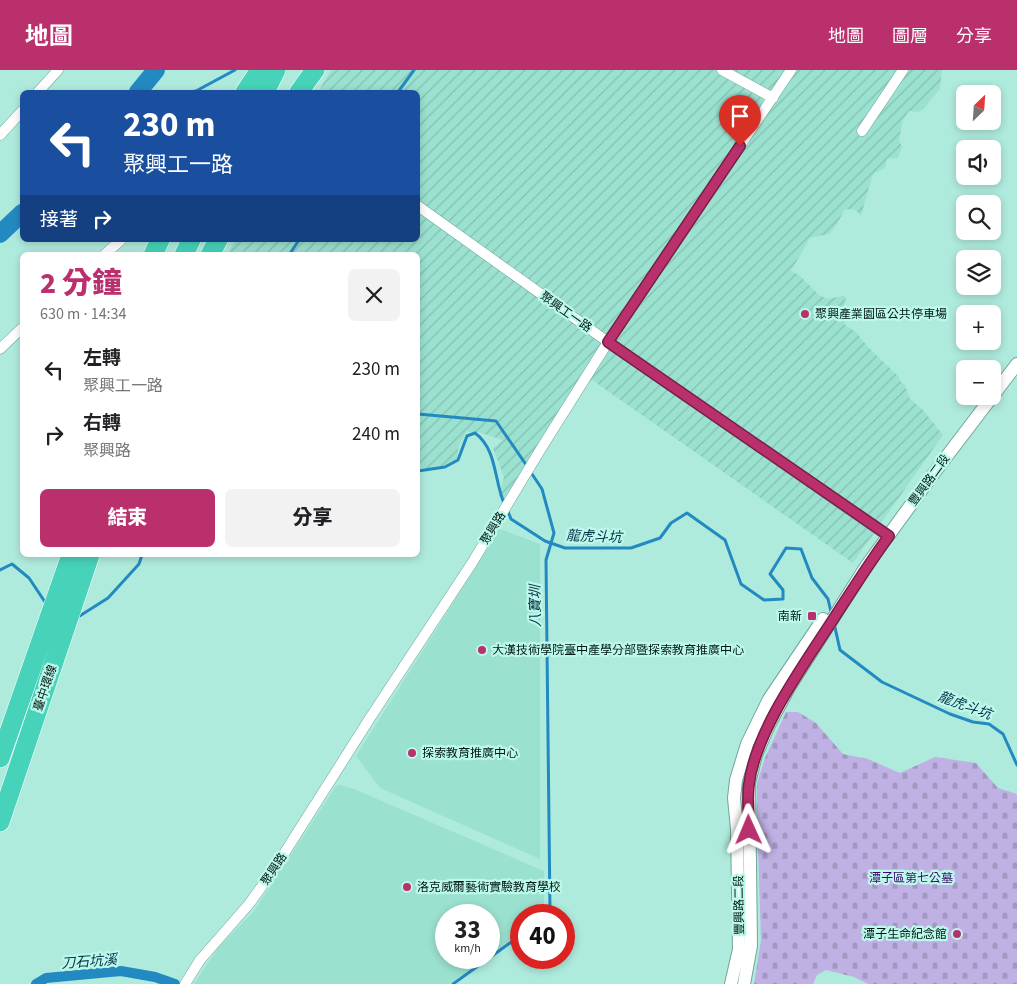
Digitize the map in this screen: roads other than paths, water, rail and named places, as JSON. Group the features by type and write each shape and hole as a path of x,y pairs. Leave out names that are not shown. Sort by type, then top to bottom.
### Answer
{"highway":[{"path":"248,90 261,70"},
{"path":"266,90 276,70"},
{"path":"291,90 301,70"},
{"path":"300,90 315,70"},
{"path":"47,622 64,557"},
{"name":"臺中環線","path":"0,758 70,557"},
{"name":"臺中環線","path":"0,822 89,557"}],"street":[{"path":"40,90 58,70"},
{"path":"722,70 773,98"},
{"name":"聚興路","path":"186,982 214,943 249,904 273,871 379,704 472,563 608,342 791,70"},
{"path":"862,131 903,70"},
{"path":"0,135 20,113"},
{"name":"聚興工一路","path":"420,207 608,342 889,536"},
{"path":"107,252 119,242"},
{"path":"0,349 20,330"},
{"name":"豐興路二段","path":"731,984 739,949 737,829 734,798 736,780 747,744 769,699 934,473 1017,364"},
{"name":"豐興路二段","path":"744,984 751,946 749,783 756,755 769,725 832,614"}],"waterway":[{"path":"140,90 156,70"},
{"path":"198,90 235,70"},
{"name":"八寶圳","path":"399,90 414,70"},
{"path":"0,234 20,215"},
{"name":"八寶圳","path":"291,252 298,242"},
{"name":"八寶圳","path":"420,414 496,421 527,466"},
{"name":"龍虎斗坑","path":"420,471 445,467 458,460 467,436 475,433 487,447 491,456 504,503"},
{"name":"八寶圳","path":"530,471 542,489 554,533 546,560 550,904"},
{"name":"龍虎斗坑","path":"507,509 511,519 545,541 565,548 631,548 660,538 671,523 687,513 725,540 741,584 764,600 783,599 783,590 770,574 786,548 801,549 812,578 828,599 831,612"},
{"name":"龍虎斗坑","path":"78,617 108,598 139,564 141,557"},
{"name":"龍虎斗坑","path":"0,570 12,564 29,578 47,605"},
{"name":"龍虎斗坑","path":"834,623 840,650 882,682 950,714 973,722 989,724 1003,734 1017,765"},
{"name":"八寶圳","path":"453,984 510,943"},
{"name":"刀石坑溪","path":"36,984 46,978 121,971 155,977 175,984"}],"place":[{"name":"聚興產業園區公共停車場","path":"805,314"},
{"name":"南新","path":"812,616"},
{"name":"大漢技術學院臺中產學分部暨探索教育推廣中心","path":"482,650"},
{"name":"探索教育推廣中心","path":"412,753"},
{"name":"洛克威爾藝術實驗教育學校","path":"407,887"},
{"name":"潭子生命紀念館","path":"957,934"}],"park label":[{"name":"潭子區第七公墓","path":"911,878"}]}
